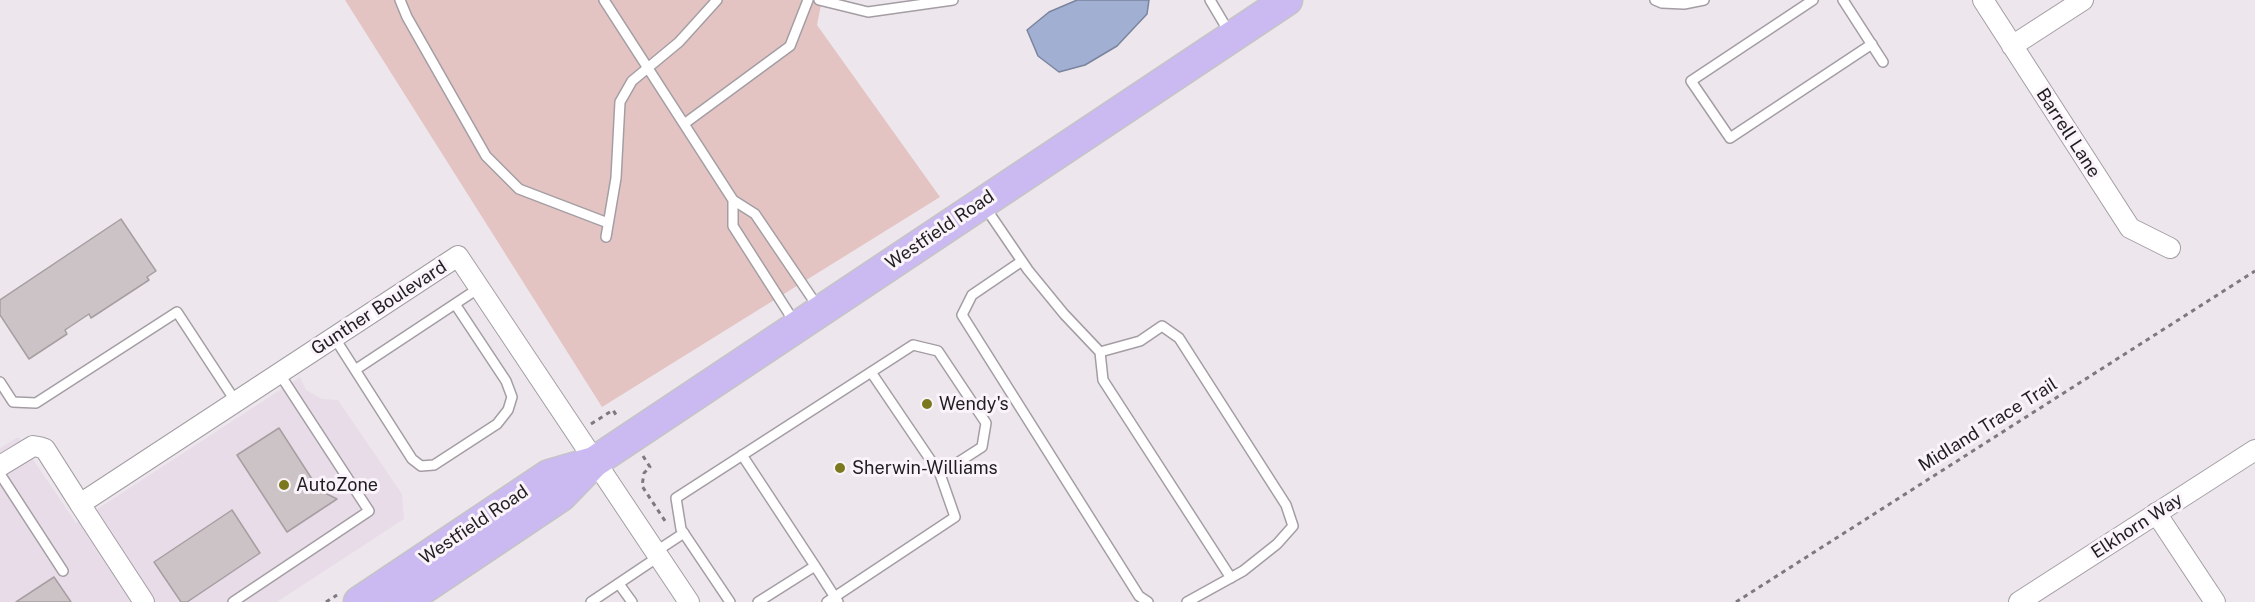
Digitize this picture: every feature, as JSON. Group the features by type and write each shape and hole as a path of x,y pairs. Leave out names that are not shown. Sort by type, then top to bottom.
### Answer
{"main road":[{"name":"Westfield Road","path":"404,602 561,496 594,462 1287,0"},
{"name":"Westfield Road","path":"359,602 549,475 594,462"}],"street":[{"name":"Barrell Lane","path":"1983,0 2130,228 2170,248"},
{"path":"2012,46 2083,0"},
{"name":"Gunther Boulevard","path":"80,504 458,256 689,602"},
{"path":"0,466 33,446 45,450 144,602"},
{"name":"Elkhorn Way","path":"2019,602 2255,450"},
{"path":"2156,513 2215,602"}],"lane":[{"path":"400,0 407,17 486,156 519,189 608,224"},
{"path":"604,0 733,200 755,214 808,318"},
{"path":"606,237 616,178 620,102 632,81 679,42 717,0"},
{"path":"684,124 790,46 808,0"},
{"path":"819,0 868,12 953,0"},
{"path":"1210,0 1232,37"},
{"path":"1655,0 1662,3 1684,4 1704,0"},
{"path":"1813,0 1691,81 1730,138 1872,44"},
{"path":"1843,0 1883,62"},
{"path":"733,200 733,226 808,318"},
{"path":"982,203 1022,261 1064,314 1100,352 1103,381 1231,578"},
{"path":"1022,261 972,295 962,315 1139,596 1148,602"},
{"path":"355,370 479,288"},
{"path":"334,338 412,459 421,466 434,465 497,424 508,410 512,397 506,381 455,304"},
{"path":"0,382 13,402 36,403 177,312 236,402"},
{"path":"1100,352 1140,341 1162,326 1179,338 1286,505 1293,525 1277,544 1231,578 1187,602"},
{"path":"730,602 681,529 676,498 913,345 938,351 986,423 982,447 940,474"},
{"path":"742,455 815,566 833,600 955,517 940,474 871,372"},
{"path":"233,602 369,510 279,374"},
{"path":"0,474 63,571"},
{"path":"596,601 684,533"},
{"path":"758,602 815,566"},
{"path":"619,584 632,602"}],"path":[{"name":"Midland Trace Trail","path":"1736,602 2255,270"}],"shaded area":[{"path":"345,0 822,0 817,25 940,197 602,407"},
{"path":"300,377 306,390 322,399 338,400 402,494 404,519 277,602 0,602 0,448 18,437 76,523"}],"water":[{"path":"1077,0 1149,0 1147,14 1117,46 1085,65 1059,72 1038,56 1027,30 1049,12"}],"building":[{"path":"121,219 156,271 147,277 149,280 91,318 89,314 65,330 67,334 29,359 0,315 0,300"},
{"path":"279,428 319,490 337,499 287,532 237,455"},
{"path":"232,510 260,553 187,602 181,602 154,562"},
{"path":"54,577 71,602 16,602"}],"place":[{"name":"Wendy's","path":"927,404"},
{"name":"Sherwin-Williams","path":"840,468"},
{"name":"AutoZone","path":"284,485"}]}
